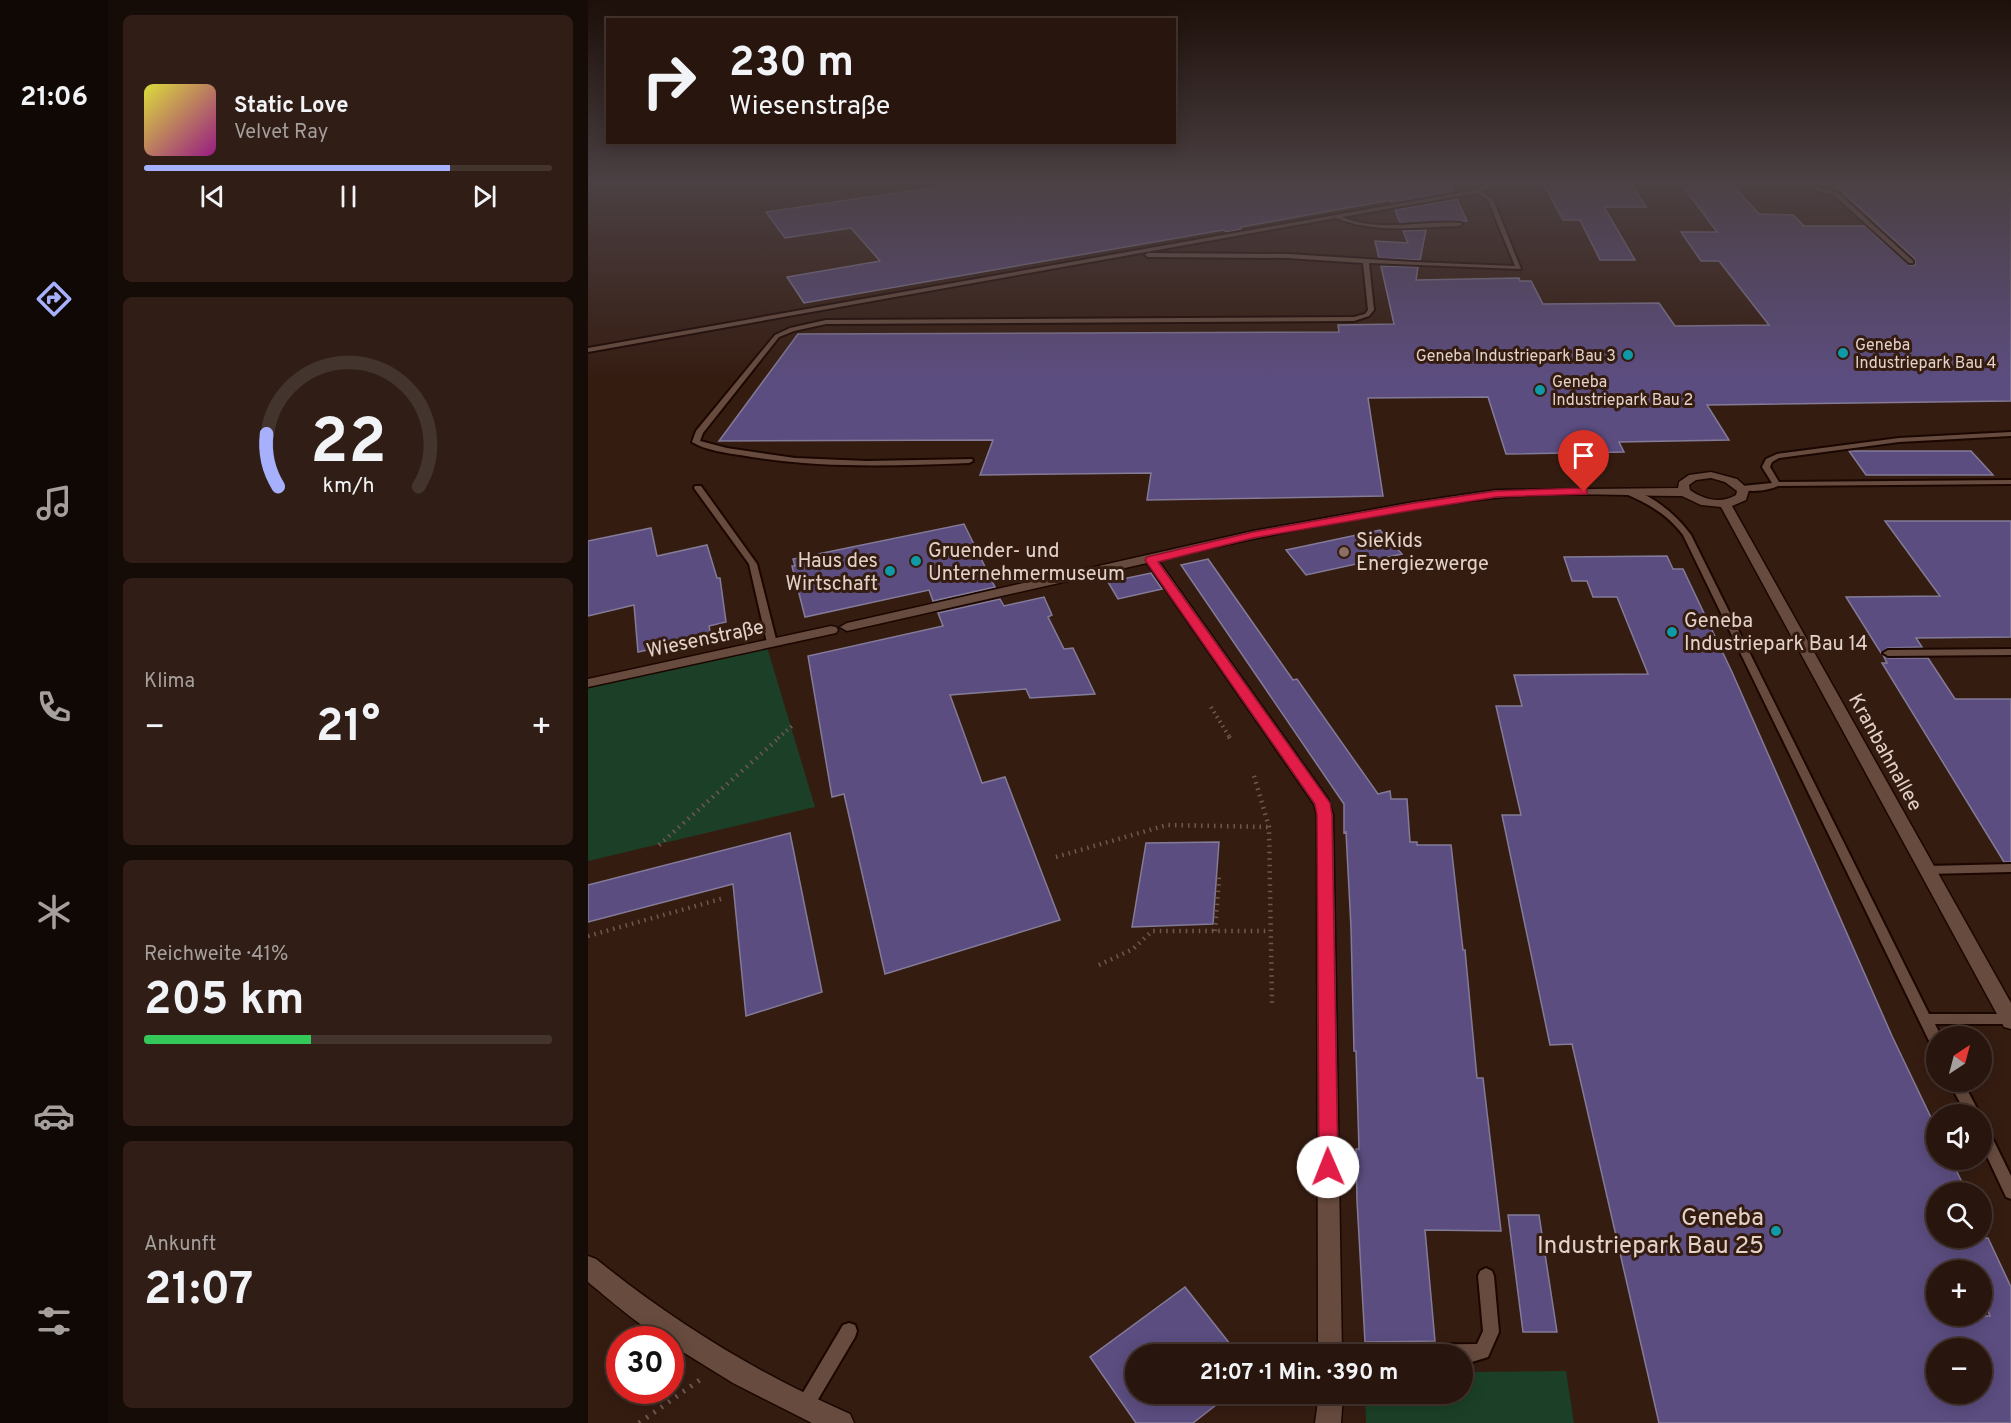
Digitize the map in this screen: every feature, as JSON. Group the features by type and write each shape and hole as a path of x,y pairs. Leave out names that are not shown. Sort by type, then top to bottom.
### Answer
{"street":[{"path":"847,627 1151,560 1253,535 1484,496 1536,492 1685,492 1698,500 1725,503 1742,497 1744,494 1742,488 1722,477 1701,475 1687,479 1683,484 1685,492"},
{"name":"Kranbahnallee","path":"1725,503 2011,1020"},
{"path":"1151,560 1322,803 1324,815 1330,1344"},
{"name":"Wiesenstraße","path":"588,683 831,630"},
{"path":"588,1267 663,1326 804,1407 842,1423"},
{"path":"1328,1423 1330,1404"}],"lane":[{"path":"588,350 1163,247"},
{"path":"1212,247 1223,255"},
{"path":"1124,255 1223,255 1519,267 1511,247"},
{"path":"1895,247 1911,262"},
{"path":"969,461 901,464 803,459 755,454 696,442 699,433 777,336 792,329 825,322 1354,319 1368,315 1371,310 1366,261"},
{"path":"1777,484 1766,467 1768,460 1777,456 1899,440 2011,434"},
{"path":"1742,488 1770,487 1777,484 2011,482"},
{"path":"698,488 753,564 772,643"},
{"path":"1629,492 1662,508 1687,535 1929,1026"},
{"path":"1888,653 2011,652"},
{"path":"1928,870 2011,868"},
{"path":"1926,1020 2011,1020"},
{"path":"1992,1153 2011,1192"},
{"path":"1473,1353 1482,1351 1491,1332 1486,1276"},
{"path":"804,1407 849,1332"}],"path":[{"path":"1211,707 1231,740"},
{"path":"659,845 792,726"},
{"path":"1254,776 1269,827 1272,1005"},
{"path":"1056,857 1167,825 1269,827"},
{"path":"1215,931 1219,877"},
{"path":"588,936 721,899"},
{"path":"1099,965 1133,949 1152,931 1270,931"},
{"path":"639,1423 724,1362"}],"green space":[{"path":"767,647 815,807 588,861 588,688"},
{"path":"1566,1371 1574,1423 1366,1423 1365,1404 1473,1404 1473,1372"}],"building":[{"path":"868,247 1123,247 804,303 787,277 880,261"},
{"path":"1377,247 1423,247 1420,260 1379,258"},
{"path":"1594,247 1628,247 1635,260 1600,260"},
{"path":"1692,247 1889,247 1909,265 1915,265 1915,259 1902,247 2011,247 2011,401 1707,405 1729,440 1619,442 1624,452 1506,454 1488,397 1368,398 1383,496 1147,500 1151,473 980,475 993,440 719,441 798,334 1339,332 1338,325 1394,324 1381,266 1418,267 1416,280 1519,278 1520,281 1531,281 1543,304 1659,303 1675,326 1769,325 1719,261 1701,261"},
{"path":"1849,451 1971,451 1993,475 1866,475"},
{"path":"1885,521 2011,521 2011,637 1916,638 1922,647 1888,648 1881,653 1846,597 1940,596"},
{"name":"Haus des Wirtschaft","path":"964,524 995,587 933,601 929,590 805,617 792,566 795,566 793,559"},
{"path":"651,528 657,556 707,545 717,578 720,578 726,622 709,626 711,636 638,652 634,605 588,616 588,541"},
{"name":"SieKids Energiezwerge","path":"1380,530 1402,554 1306,575 1286,550"},
{"path":"1667,556 1673,569 1683,569 1732,672 1892,1036 1926,1107 1926,1170 1956,1170 1962,1182 1926,1182 1926,1248 1992,1247 2011,1287 2011,1423 1659,1423 1572,1044 1550,1045 1502,815 1521,815 1496,706 1522,706 1514,675 1648,674 1617,597 1593,597 1587,581 1572,581 1564,557"},
{"path":"1208,559 1293,680 1297,679 1378,794 1390,791 1391,799 1407,799 1410,842 1417,842 1417,845 1451,845 1463,950 1465,950 1477,1078 1483,1078 1501,1231 1425,1230 1435,1341 1365,1342 1357,1201 1356,1149 1359,1149 1356,1051 1354,1051 1351,928 1344,804 1181,565"},
{"path":"1151,573 1162,589 1118,599 1108,582"},
{"path":"1044,597 1052,615 1048,617 1064,649 1073,648 1095,694 1030,698 1026,689 950,695 982,783 1005,777 1060,920 885,974 844,794 832,797 808,656 943,626 938,613 1000,599 1004,606"},
{"path":"1883,655 1888,658 1928,658 1955,699 2011,699 2011,862 2004,862 1882,663 1887,663"},
{"path":"790,833 822,992 746,1016 733,884 588,922 588,885"},
{"path":"1219,842 1213,924 1132,927 1146,843"},
{"path":"1508,1215 1539,1215 1557,1332 1523,1332"},
{"path":"1185,1287 1230,1344 1125,1344 1125,1404 1217,1404 1193,1423 1136,1423 1090,1357"}],"place":[{"name":"Geneba Industriepark Bau 4","path":"1843,353"},
{"name":"Geneba Industriepark Bau 3","path":"1628,355"},
{"name":"Geneba Industriepark Bau 2","path":"1540,390"},
{"name":"SieKids Energiezwerge","path":"1344,552"},
{"name":"Gruender- und Unternehmermuseum","path":"916,561"},
{"name":"Haus des Wirtschaft","path":"890,571"},
{"name":"Geneba Industriepark Bau 14","path":"1672,632"},
{"name":"Geneba Industriepark Bau 25","path":"1776,1231"}],"route":[{"path":"1328,1167 1324,815 1322,803 1151,560 1253,535 1414,506 1496,494 1584,492"}]}
